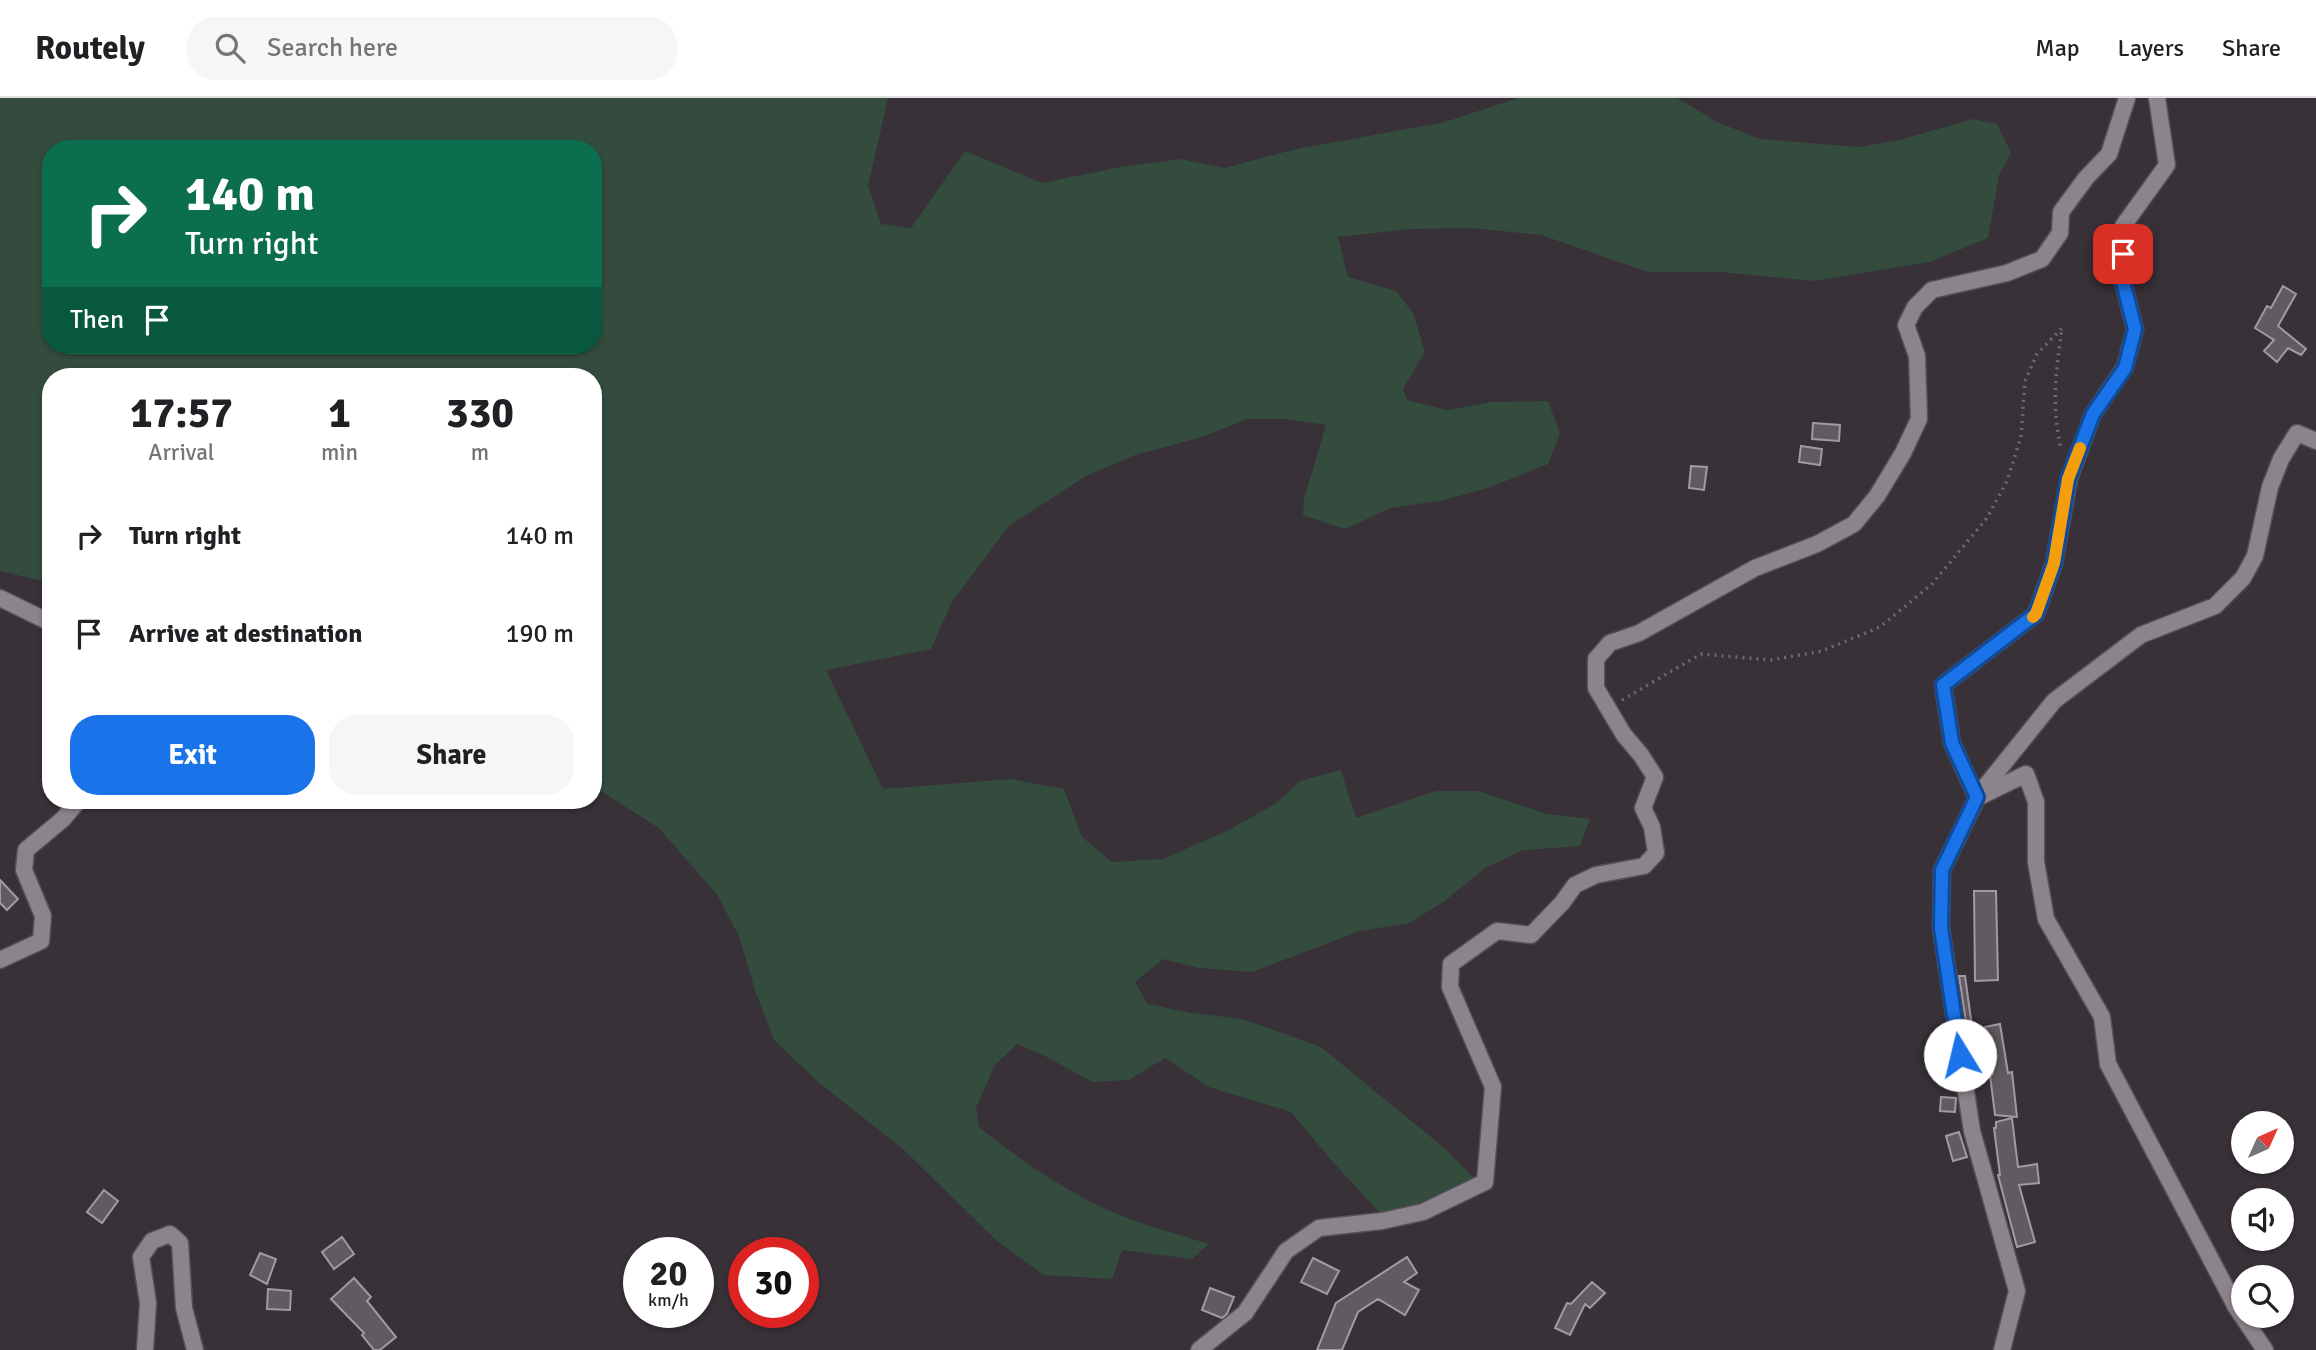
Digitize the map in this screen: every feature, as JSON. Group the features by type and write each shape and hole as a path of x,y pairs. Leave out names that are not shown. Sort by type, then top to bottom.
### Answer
{"street":[{"path":"1199,1350 1245,1313 1286,1251 1319,1228 1382,1221 1423,1212 1485,1181 1493,1087 1450,987 1451,964 1497,931 1531,934 1562,903 1575,885 1596,875 1644,866 1656,853 1652,827 1643,807 1655,777 1624,735 1596,688 1596,659 1609,643 1639,633 1755,569 1817,544 1854,524 1877,496 1903,453 1919,419 1917,356 1906,325 1915,307 1933,290 2007,273 2042,259 2060,233 2061,212 2086,178 2109,154 2127,98"},
{"path":"1977,797 1952,743 1943,685 2036,614 2054,563 2068,479 2093,414 2125,368 2135,329 2123,282 2123,226 2167,165 2157,98"},
{"path":"2002,1350 2017,1291 1972,1131 1941,928 1942,870 1977,797 2054,701 2141,635 2215,606 2231,592 2243,578 2255,556 2270,487 2281,459 2297,433 2316,441"},
{"path":"0,598 42,619"},
{"path":"1977,797 2026,774 2036,802 2036,862 2046,919 2102,1017 2108,1064 2236,1307 2265,1350"},
{"path":"0,960 41,941 43,916 24,870 26,850 71,809"},
{"path":"145,1350 148,1303 141,1257 152,1241 170,1234 180,1243 184,1308 195,1350"}],"path":[{"path":"1608,708 1701,654 1771,660 1822,651 1880,628 1932,584 1987,518 2007,481 2021,437 2025,381 2038,354 2062,328 2054,383 2056,427 2068,479"}],"green space":[{"path":"0,98 888,98 868,186 881,224 911,228 965,151 1042,183 1121,167 1181,159 1225,168 1292,150 1445,122 1518,98 1677,98 1717,122 1760,139 1859,147 1903,139 1973,119 1997,124 2011,153 1999,175 1988,238 1930,262 1815,281 1720,272 1648,272 1541,235 1471,228 1411,229 1338,237 1348,277 1396,291 1413,313 1425,352 1403,389 1407,400 1447,410 1492,402 1548,401 1560,433 1548,464 1488,488 1444,500 1391,508 1345,529 1303,515 1304,499 1326,425 1287,419 1248,419 1199,438 1135,455 1086,476 1009,526 952,602 931,649 826,670 883,789 1011,779 1064,789 1082,837 1112,862 1163,859 1229,830 1278,802 1300,781 1341,770 1356,818 1436,791 1478,791 1547,814 1590,819 1580,846 1523,850 1485,868 1445,901 1409,923 1360,931 1252,972 1199,968 1163,959 1135,982 1148,1004 1191,1013 1243,1019 1321,1047 1443,1147 1476,1180 1445,1211 1381,1214 1291,1112 1209,1087 1165,1058 1129,1080 1092,1082 1017,1044 995,1065 976,1108 979,1127 1034,1168 1091,1202 1134,1220 1209,1244 1192,1259 1122,1250 1112,1279 1044,1275 996,1240 903,1149 817,1081 774,1040 739,936 717,895 659,828 602,792 602,368 42,368 42,581 0,571"}],"building":[{"path":"2283,286 2296,294 2278,326 2306,349 2301,355 2288,348 2277,362 2264,351 2274,340 2255,328 2267,306 2271,308"},
{"path":"1813,423 1840,425 1839,441 1812,439"},
{"path":"1801,446 1822,449 1820,465 1799,462"},
{"path":"1691,466 1707,467 1704,490 1689,488"},
{"path":"0,880 18,899 7,910 0,903"},
{"path":"1974,891 1996,891 1998,980 1975,981"},
{"path":"1959,976 1965,976 1973,1034 1968,1035"},
{"path":"2000,1024 2008,1073 2012,1072 2017,1117 1995,1115 1990,1075 1993,1074 1985,1027"},
{"path":"1941,1097 1956,1098 1955,1112 1940,1111"},
{"path":"2012,1118 2018,1167 2037,1164 2039,1183 2019,1185 2035,1242 2017,1247 1998,1175 1994,1128 1996,1122"},
{"path":"1959,1132 1967,1157 1953,1161 1946,1136"},
{"path":"104,1190 118,1201 102,1223 87,1212"},
{"path":"342,1237 354,1254 334,1269 322,1252"},
{"path":"260,1253 276,1259 267,1284 250,1275"},
{"path":"1407,1257 1417,1273 1404,1282 1419,1290 1405,1315 1378,1299 1358,1312 1342,1350 1317,1350 1336,1303"},
{"path":"1313,1258 1339,1271 1327,1294 1301,1282"},
{"path":"354,1278 371,1297 367,1301 396,1337 380,1350 374,1350 362,1335 364,1333 331,1299"},
{"path":"1592,1282 1605,1293 1590,1308 1585,1304 1570,1335 1555,1328 1567,1303 1571,1304"},
{"path":"1210,1288 1234,1297 1227,1314 1222,1318 1202,1310"},
{"path":"268,1289 291,1291 290,1310 267,1309"}],"slow traffic":[{"path":"2033,617 2054,563 2068,479 2080,448"}],"route":[{"path":"1960,1055 1941,928 1942,870 1977,797 1952,743 1943,685 2036,614 2054,563 2068,479 2093,414 2125,368 2135,329 2123,282 2123,254"}]}
